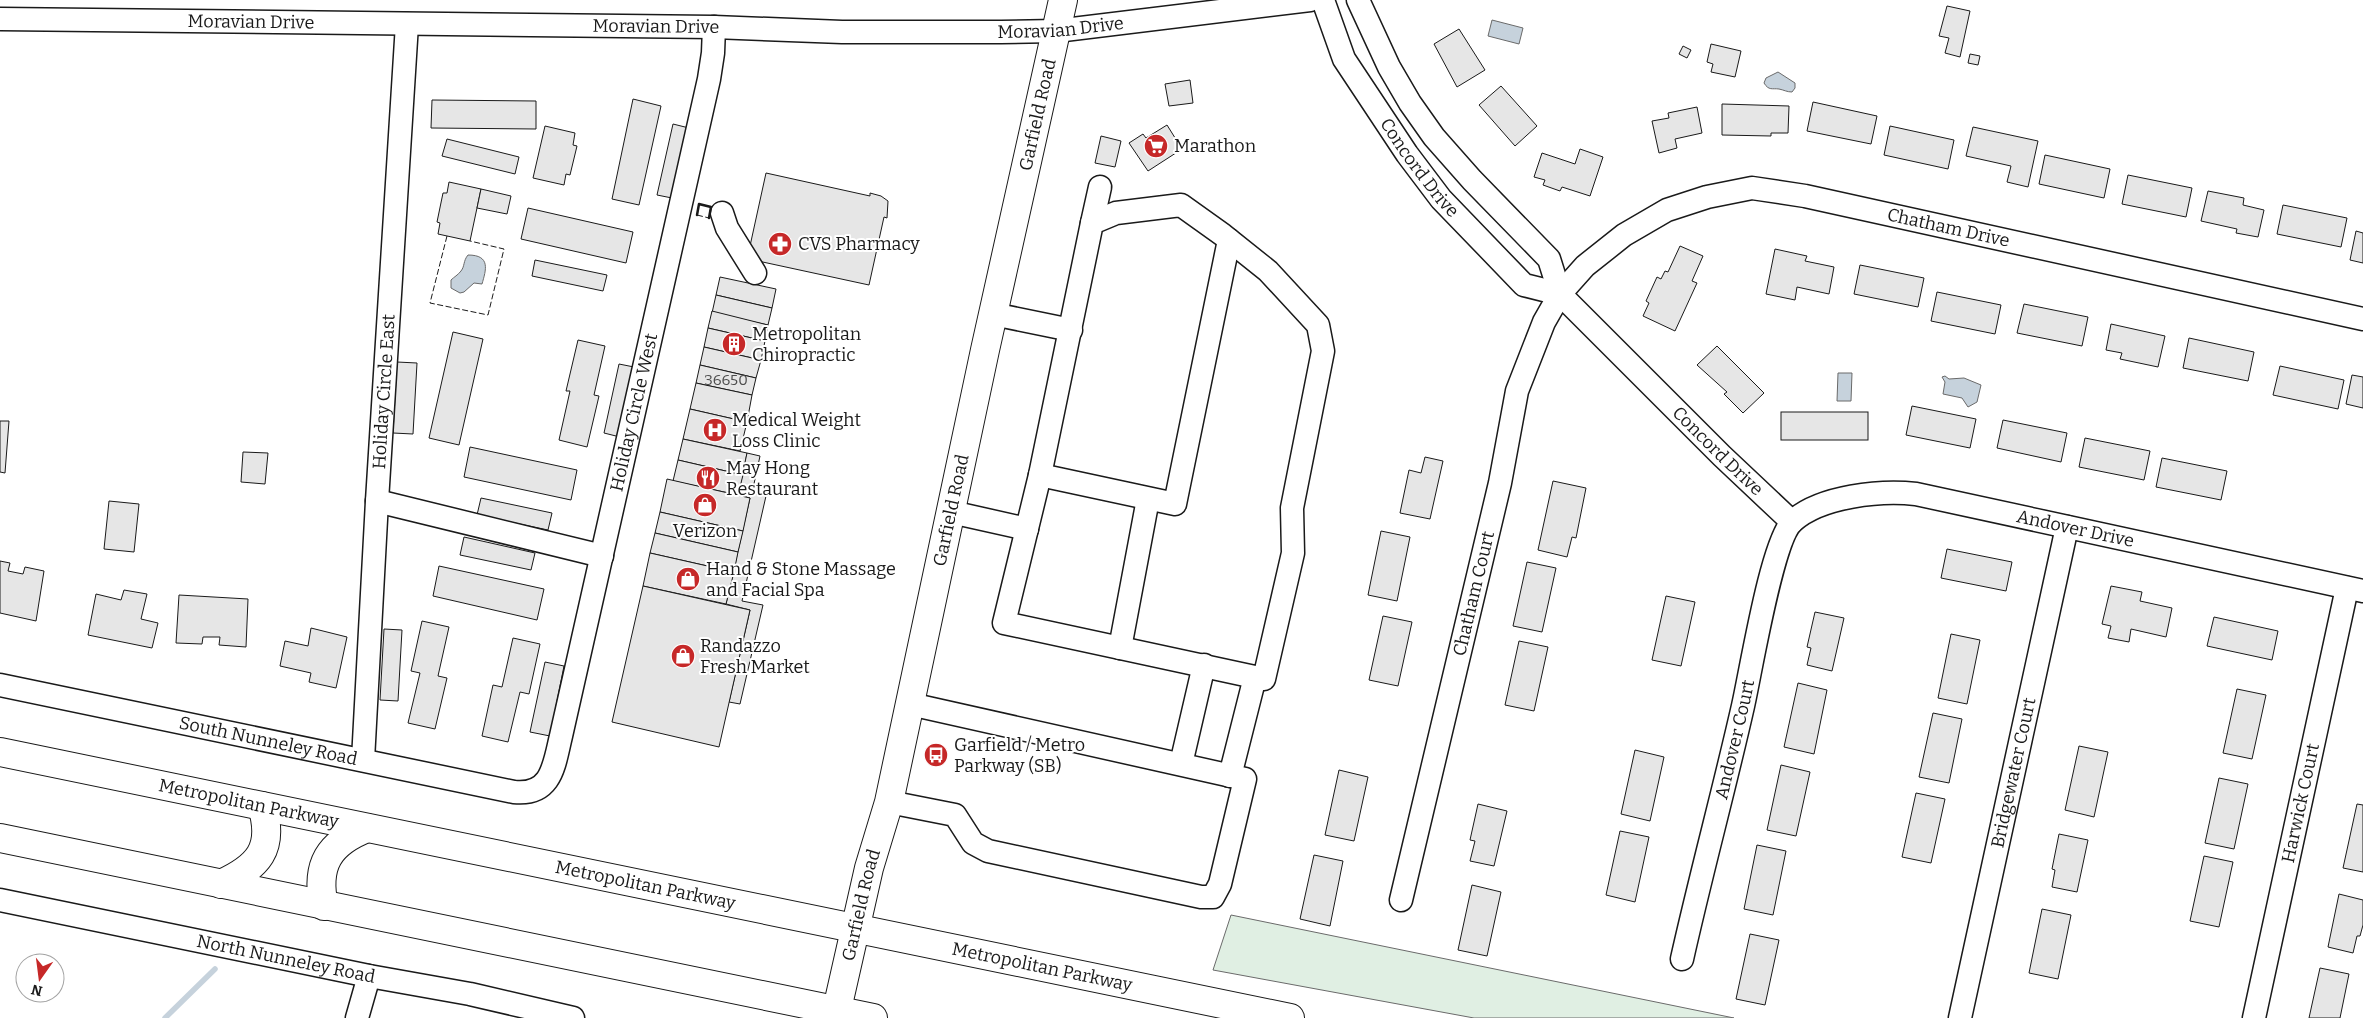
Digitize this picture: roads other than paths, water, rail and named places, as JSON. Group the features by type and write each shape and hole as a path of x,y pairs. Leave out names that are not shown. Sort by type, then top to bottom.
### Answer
{"main road":[{"name":"Garfield Road","path":"836,1014 869,868 889,802 993,314 1063,0"},
{"name":"Metropolitan Parkway","path":"0,752 1290,1018"},
{"path":"221,884 242,875 262,854 266,843 267,831 262,806"},
{"path":"324,906 321,877 324,863 340,842 350,835 367,828"},
{"path":"0,838 836,1014 873,1018"}],"street":[{"name":"Moravian Drive","path":"0,19 714,27 842,32 1056,31 1310,0"},
{"name":"Concord Drive","path":"1323,0 1344,59 1406,154 1441,199 1524,285 1560,294"},
{"name":"Concord Drive","path":"1358,0 1389,67 1410,103 1434,138 1549,259 1560,294 1715,449 1792,522"},
{"name":"Holiday Circle East","path":"363,760 377,501 408,24"},
{"name":"Holiday Circle West","path":"536,790 545,784 552,772 709,80 714,27"},
{"path":"1092,223 1116,212 1181,205 1268,271 1318,325 1323,351 1292,508 1293,553 1264,679 1004,623 1040,476 1071,330 1092,223 1100,187"},
{"name":"Chatham Drive","path":"1560,294 1585,266 1624,235 1667,210 1707,197 1752,188 1805,196 2363,318"},
{"path":"722,213 727,228 755,273"},
{"path":"1040,476 1175,504 1229,240"},
{"name":"Chatham Court","path":"1401,900 1500,483 1517,391 1544,322 1560,294"},
{"path":"993,314 1071,330"},
{"name":"Andover Drive","path":"1792,522 1808,511 1857,496 1893,492 1916,494 2355,590"},
{"path":"1120,648 1148,499"},
{"path":"377,501 602,556"},
{"path":"951,512 1027,529"},
{"name":"Andover Court","path":"1682,959 1743,706 1776,554 1792,522"},
{"name":"Bridgewater Court","path":"1960,1018 2067,527"},
{"name":"Harwick Court","path":"2254,1018 2355,590"},
{"path":"1181,764 1204,665"},
{"path":"1230,776 1255,677"},
{"name":"South Nunneley Road","path":"0,685 514,792 526,794 536,790"},
{"path":"889,802 955,815 972,843 988,851 1201,897 1213,897 1220,884 1245,779 910,704"},
{"name":"North Nunneley Road","path":"0,900 369,976 470,994 572,1018"},
{"path":"357,1018 369,976"}],"waterway":[{"path":"165,1018 215,969"}],"place":[{"name":"Marathon","path":"1156,146"},
{"name":"CVS Pharmacy","path":"780,244"},
{"name":"Metropolitan Chiropractic","path":"734,344"},
{"name":"Medical Weight Loss Clinic","path":"715,430"},
{"name":"May Hong Restaurant","path":"708,478"},
{"name":"Verizon","path":"705,505"},
{"name":"Hand & Stone Massage and Facial Spa","path":"688,579"},
{"name":"Randazzo Fresh Market","path":"683,656"},
{"name":"Garfield / Metro Parkway (SB)","path":"936,755"}]}
